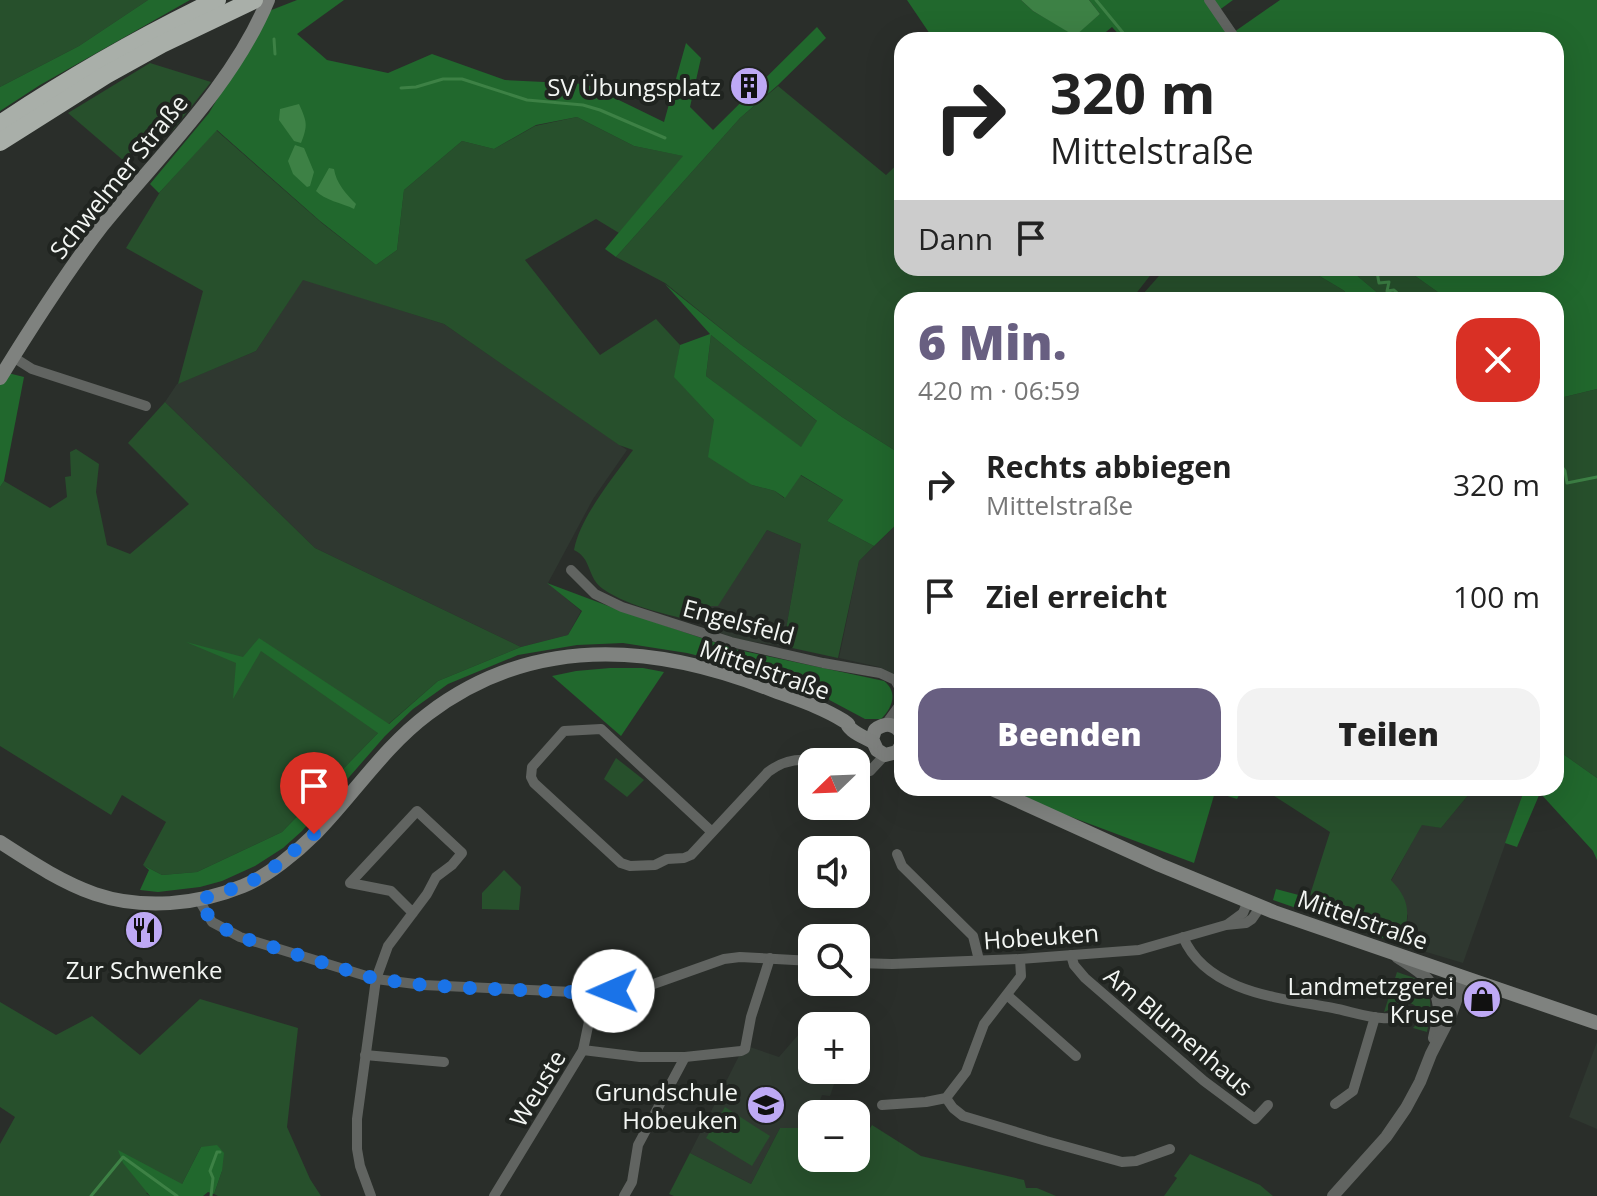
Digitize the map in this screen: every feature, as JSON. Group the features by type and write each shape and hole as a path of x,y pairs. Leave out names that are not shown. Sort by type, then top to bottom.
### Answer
{"highway":[{"path":"0,124 100,62 217,0"},
{"path":"0,142 162,44 254,0"}],"main road":[{"name":"Schwelmer Straße","path":"0,378 75,261 174,142 230,68 268,0"},
{"name":"Mittelstraße","path":"0,842 63,881 98,895 136,903 199,900 241,887 272,869 314,834 407,732 452,697 479,681 533,662 563,656 635,655 672,660 750,681 825,711 846,723 862,725 891,740"},
{"name":"Mittelstraße","path":"1008,796 1254,904 1597,1023"}],"street":[{"path":"1209,0 1231,32"},
{"path":"13,357 32,369 146,406"},
{"name":"Engelsfeld","path":"571,570 595,594 633,611 731,642 880,673 894,680"},
{"path":"712,832 601,729 564,731 532,767 534,783 626,866 655,865 667,859 688,857 712,832 768,772 779,764 798,759"},
{"path":"870,762 891,740"},
{"path":"371,1196 360,1166 357,1135 376,979 388,946 413,913 427,894 436,877 462,853 417,811 350,883 391,891 413,913"},
{"path":"897,854 912,877 973,936 979,960"},
{"path":"199,900 212,922 240,937 376,979 423,985 595,993 648,986 724,959 798,960"},
{"name":"Hobeuken","path":"870,963 1020,959 1139,950 1226,925 1246,923 1252,919 1254,904"},
{"path":"1183,937 1189,950 1201,963 1224,979 1250,991 1375,1017 1406,1017"},
{"path":"1391,953 1430,981 1439,1012"},
{"name":"Am Blumenhaus","path":"1071,955 1074,965 1085,978 1204,1081 1255,1119 1268,1105"},
{"path":"583,1050 640,1057 685,1057 741,1051 745,1049 751,1017 770,958"},
{"path":"882,1105 946,1098 966,1072 984,1024 1021,976 1020,959"},
{"path":"1431,1054 1439,1012 1447,990 1461,976"},
{"path":"1333,1196 1386,1137 1406,1108 1451,1015 1461,976"},
{"name":"Weuste","path":"494,1196 583,1050 595,993"},
{"path":"1007,995 1076,1056"},
{"path":"1335,1104 1353,1091 1375,1017"},
{"path":"365,1055 444,1062"},
{"path":"624,1196 632,1182 638,1145 685,1057"},
{"path":"946,1098 963,1116 1122,1162 1136,1161 1170,1149"}],"shaded area":[{"path":"0,0 148,0 79,46 0,87"},
{"path":"148,0 190,0 0,111 0,87 79,46"},
{"path":"297,0 344,0 297,34 327,60 388,73 432,54 505,80 586,84 664,122 686,43 701,58 690,107 713,130 817,27 826,38 740,118 616,257 605,249 683,156 634,146 577,117 536,125 494,149 462,141 404,190 397,250 376,265 320,221 217,130 159,193 150,184 209,113 269,11"},
{"path":"907,0 1021,0 1033,11 1070,32 929,32"},
{"path":"1021,0 1089,0 1100,14 1080,32 1068,32"},
{"path":"1089,0 1233,0 1218,11 1234,32 1117,32 1112,27 1106,32 1079,32 1100,14"},
{"path":"1280,0 1597,0 1597,389 1564,397 1564,292 1438,292 1415,276 1564,276 1564,32 1234,32"},
{"path":"150,63 211,82 172,131 154,130 124,161 68,113"},
{"path":"778,86 886,175 894,168 894,276 1150,276 1137,292 894,292 894,450 740,344 665,283 616,257 740,118"},
{"path":"299,104 306,124 301,143 294,141 279,120 280,109"},
{"path":"577,117 634,146 684,156 619,233 596,219 525,260 600,355 656,319 680,345 675,377 714,420 752,485 775,491 784,498 800,475 843,500 827,521 874,546 859,561 838,658 783,646 801,544 767,530 718,606 711,606 700,623 638,606 603,589 594,579 584,558 574,550 590,511 633,450 619,445 444,324 303,280 256,351 178,384 203,291 126,248 160,192 216,130 323,224 376,265 397,250 404,190 462,141 494,149 535,126"},
{"path":"295,145 304,148 314,172 307,187 293,174 288,161"},
{"path":"329,168 334,169 339,184 356,204 354,209 316,191"},
{"path":"1159,276 1319,276 1345,292 1145,292"},
{"path":"1319,276 1358,276 1376,292 1345,292"},
{"path":"1358,276 1415,276 1438,292 1376,292"},
{"path":"303,279 444,324 627,450 593,499 548,583 581,611 568,635 521,647 315,548 165,402 177,384 256,351"},
{"path":"665,284 740,344 894,450 894,527 874,546 827,521 843,500 801,475 785,498 775,491 752,485 708,457 714,420 674,377 680,345 710,334","holes":["711,335 817,421 801,447 706,376"]},
{"path":"711,335 818,422 801,448 706,376"},
{"path":"0,371 24,377 4,481 0,487"},
{"path":"1597,389 1597,778 1564,755 1564,397"},
{"path":"165,402 315,548 521,647 438,681 378,733 282,832 197,872 162,875 143,865 166,822 122,795 111,815 0,746 0,487 4,481 50,508 67,497 65,477 71,476 70,452 76,449 99,464 96,492 107,545 130,554 189,504 128,443"},
{"path":"894,527 894,674 879,667 839,658 859,561"},
{"path":"767,530 801,544 783,646 740,640 700,623 711,606 718,605"},
{"path":"547,583 734,649 884,681 891,690 891,705 881,719 865,719 820,695 739,666 687,653 623,643 577,645 518,655 448,684 413,709 385,736 302,831 255,866 200,887 158,892 140,890 149,870 143,865 162,875 197,872 282,832 378,733 261,651 233,699 236,663 186,642 243,657 259,638 389,724 438,681 521,647 568,635 582,611"},
{"path":"610,668 643,668 664,672 621,736 552,676"},
{"path":"1564,755 1597,778 1597,860 1593,851 1543,796 1564,796"},
{"path":"616,758 644,780 627,797 604,779"},
{"path":"1025,796 1214,796 1194,863 1050,809"},
{"path":"1274,796 1467,796 1441,828 1422,825 1391,880 1406,903 1405,931 1309,898 1330,832"},
{"path":"1467,796 1522,796 1463,963 1403,945 1408,916 1391,881 1422,824 1441,828"},
{"path":"1522,796 1539,796 1517,847 1505,843"},
{"path":"504,870 521,887 519,910 482,909 482,893"},
{"path":"1276,889 1405,931 1403,945 1273,900"},
{"path":"1397,972 1421,982 1428,993 1427,1032 1413,1028 1419,1014 1414,1005 1403,1004 1384,1012"},
{"path":"200,999 298,1028 287,1127 321,1196 218,1196 214,1194 222,1171 201,1147 182,1184 146,1193 150,1196 0,1196 0,1144 15,1117 0,1107 0,1002 56,1035 92,1016 140,1055"},
{"name":"Grundschule Hobeuken","path":"798,1035 798,1084 834,1084 830,1096 822,1095 820,1100 798,1100 798,1128 780,1128 751,1184 690,1153 740,1054 750,1047 779,1057"},
{"path":"1597,1042 1597,1129 1569,1117"},
{"path":"725,1107 770,1136 752,1166 706,1138"},
{"path":"872,1125 921,1156 1024,1180 1026,1188 1037,1188 1056,1196 669,1194 690,1153 751,1184 780,1128 798,1128 798,1172 870,1172"},
{"path":"217,1145 224,1153 222,1171 214,1194 208,1192 203,1196 150,1196 123,1163 118,1150 182,1184 201,1147"},
{"path":"1190,1154 1260,1185 1273,1196 1164,1196"}],"waterway":[{"path":"1096,0 1122,32"},
{"path":"274,39 275,54"},
{"path":"401,88 443,79 462,79 527,100 583,105 665,138"},
{"path":"1378,276 1379,283 1389,282 1387,291 1396,292"},
{"path":"1564,470 1567,483 1597,477"},
{"path":"211,1196 213,1178 210,1171 217,1152 220,1152"},
{"path":"91,1196 123,1157 177,1196"}],"place":[{"name":"SV Übungsplatz","path":"749,86"},
{"name":"Zur Schwenke","path":"144,930"},
{"name":"Landmetzgerei Kruse","path":"1482,999"},
{"name":"Grundschule Hobeuken","path":"766,1105"}],"route":[{"path":"314,834 272,869 247,884 199,900 212,922 240,937 376,979 471,988 613,991"}]}
